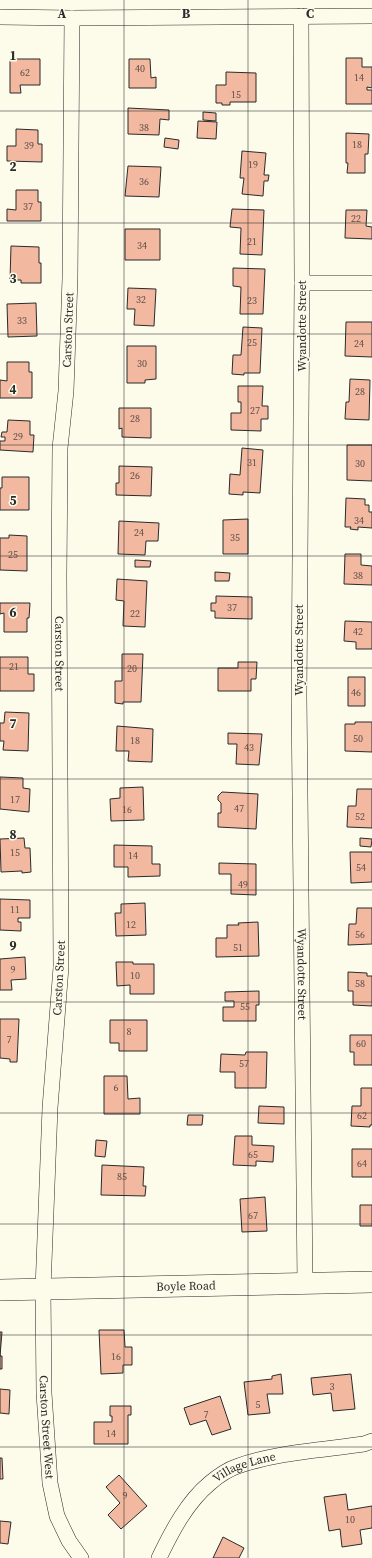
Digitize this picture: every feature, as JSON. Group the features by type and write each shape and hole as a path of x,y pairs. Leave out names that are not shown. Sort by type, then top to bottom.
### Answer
{"street":[{"name":"Wyandotte Street","path":"301,16 302,283 299,696 305,1284"},
{"path":"0,17 372,16"},
{"name":"Carston Street","path":"43,1289 50,1108 61,967 59,585 60,463 66,391 70,278 72,18"},
{"path":"302,283 372,284"},
{"name":"Boyle Road","path":"0,1290 372,1282"},
{"name":"Carston Street West","path":"43,1289 44,1393 50,1483 57,1516 69,1541 81,1558"},
{"name":"Village Lane","path":"159,1558 168,1538 189,1505 210,1483 237,1466 276,1456 364,1444 372,1441"}],"building":[{"path":"346,58 362,58 362,67 372,67 372,88 367,87 367,90 372,90 372,104 346,104"},
{"path":"10,59 40,59 40,85 20,85 21,93 10,93"},
{"path":"129,59 150,59 151,78 156,77 156,88 129,88"},
{"path":"226,72 256,73 256,102 230,102 230,105 216,103 216,85 226,85"},
{"path":"128,108 169,110 169,120 160,119 159,135 128,134"},
{"path":"203,112 216,113 216,121 203,120"},
{"path":"198,121 217,122 216,139 197,138"},
{"path":"16,129 38,130 38,144 42,144 42,162 7,161 7,146 16,146"},
{"path":"346,133 369,134 368,154 365,154 365,173 347,173 348,163 346,163"},
{"path":"165,138 179,140 178,149 164,147"},
{"path":"242,151 266,153 264,175 269,175 268,181 264,181 263,196 242,194 244,178 240,178"},
{"path":"128,166 161,167 159,197 125,196"},
{"path":"16,190 38,190 38,202 41,202 41,221 7,221 7,209 16,210"},
{"path":"232,209 264,210 262,255 240,254 241,228 230,227"},
{"path":"346,210 367,210 366,226 372,227 372,239 345,238"},
{"path":"125,229 160,229 160,260 125,260"},
{"path":"11,246 39,247 41,283 21,283 21,280 10,280"},
{"path":"233,268 265,269 263,314 240,314 241,287 233,286"},
{"path":"128,288 156,289 154,326 134,325 135,309 127,309"},
{"path":"36,303 37,336 8,337 7,304"},
{"path":"346,322 372,322 372,357 345,356"},
{"path":"243,327 262,328 260,373 244,373 244,375 232,374 233,355 241,355"},
{"path":"127,346 156,346 156,379 145,380 145,383 127,383"},
{"path":"7,362 29,362 29,372 32,372 32,398 0,398 0,380 7,381"},
{"path":"350,379 370,380 369,420 345,419 346,402 349,402"},
{"path":"238,386 263,386 262,406 268,406 268,419 261,419 261,431 231,430 231,413 241,413 241,402 238,402"},
{"path":"119,408 151,408 151,438 122,437 122,428 119,429"},
{"path":"8,420 30,421 30,435 34,435 33,452 0,450 0,441 5,441 5,437 1,437 2,432 7,432"},
{"path":"347,445 372,445 372,481 347,480"},
{"path":"242,448 263,450 260,493 243,492 243,495 229,494 230,474 240,475"},
{"path":"119,466 152,467 151,496 116,495 116,483 119,483"},
{"path":"2,477 29,477 29,510 0,510 0,488 2,488"},
{"path":"346,498 365,499 365,505 369,505 369,512 372,512 372,528 358,527 358,530 350,529 351,527 345,527"},
{"path":"248,519 248,554 223,554 223,520"},
{"path":"119,521 159,523 158,541 146,541 145,555 118,554"},
{"path":"9,535 27,536 27,571 0,570 0,538 9,538"},
{"path":"345,554 361,554 361,565 372,566 372,585 344,584"},
{"path":"135,560 151,561 150,567 135,567"},
{"path":"215,572 230,573 229,581 215,581"},
{"path":"117,579 147,581 145,627 123,626 124,601 116,600"},
{"path":"216,596 252,597 252,619 215,618 215,611 211,611 211,603 216,603"},
{"path":"0,603 30,603 29,618 27,618 27,632 4,632 4,613 0,614"},
{"path":"345,621 372,622 372,649 356,649 356,642 344,641"},
{"path":"122,654 143,654 141,702 123,702 123,704 115,703 115,681 122,681"},
{"path":"0,657 28,657 28,674 34,674 34,691 0,691"},
{"path":"238,662 257,662 256,679 251,679 251,691 218,691 218,668 238,668"},
{"path":"348,677 365,677 365,706 348,706"},
{"path":"5,712 29,713 28,751 3,750 4,741 0,741 0,723 4,723"},
{"path":"355,722 372,722 372,752 345,751 345,724 355,724"},
{"path":"117,726 153,729 152,762 128,761 129,751 116,751"},
{"path":"228,733 262,734 259,765 236,764 237,744 228,744"},
{"path":"0,777 23,778 23,788 30,789 29,812 0,809"},
{"path":"143,787 144,820 111,821 110,799 120,798 120,788"},
{"path":"357,789 372,789 372,828 347,827 348,806 356,806"},
{"path":"222,792 258,794 256,829 218,827 218,813 221,813 221,803 218,800 218,796"},
{"path":"24,838 25,848 30,848 31,872 1,872 0,839"},
{"path":"360,838 372,839 371,847 360,846"},
{"path":"114,845 152,846 152,864 160,864 160,876 128,877 128,867 114,867"},
{"path":"350,852 372,852 372,882 351,883"},
{"path":"219,863 256,864 256,895 231,894 231,874 219,874"},
{"path":"0,899 30,900 30,918 18,918 18,922 21,922 21,931 0,930"},
{"path":"145,903 146,935 116,936 115,913 121,913 121,904"},
{"path":"357,908 372,908 372,944 348,945 349,924 356,924"},
{"path":"258,922 259,956 216,957 216,938 227,938 227,925"},
{"path":"25,957 26,979 11,980 12,990 0,990 0,959"},
{"path":"116,962 154,964 154,994 130,994 130,985 117,986"},
{"path":"348,972 367,973 367,976 372,976 372,1006 353,1005 353,991 348,991"},
{"path":"259,991 259,1005 256,1005 256,1021 223,1021 223,1007 234,1007 234,1001 225,1001 225,992"},
{"path":"0,1019 19,1019 17,1062 10,1062 10,1059 0,1058"},
{"path":"110,1020 147,1020 147,1051 119,1051 119,1043 110,1043"},
{"path":"350,1035 372,1035 372,1065 354,1065 354,1052 350,1052"},
{"path":"246,1052 267,1052 266,1088 235,1088 235,1072 220,1072 221,1054 245,1055"},
{"path":"104,1076 127,1076 128,1099 140,1098 140,1114 104,1114"},
{"path":"361,1088 372,1088 372,1125 370,1125 370,1127 351,1126 352,1106 361,1106"},
{"path":"259,1106 284,1107 284,1124 258,1123"},
{"path":"188,1115 203,1115 202,1125 187,1125"},
{"path":"235,1136 252,1136 252,1145 274,1146 273,1162 256,1161 256,1166 233,1165"},
{"path":"96,1140 107,1141 105,1157 95,1156"},
{"path":"352,1149 372,1149 372,1177 352,1177"},
{"path":"102,1165 144,1167 143,1186 146,1186 145,1196 101,1195"},
{"path":"265,1197 267,1231 242,1232 240,1199"},
{"path":"360,1205 372,1205 372,1226 360,1226"},
{"path":"99,1330 124,1330 125,1347 132,1347 132,1365 123,1365 123,1373 101,1374"},
{"path":"0,1332 2,1332 0,1356"},
{"path":"0,1356 2,1356 2,1369 0,1369"},
{"path":"281,1374 283,1394 267,1394 270,1413 248,1415 244,1382 272,1379 272,1376"},
{"path":"351,1374 355,1409 333,1411 331,1393 313,1395 311,1378"},
{"path":"0,1389 10,1390 9,1414 0,1413"},
{"path":"220,1396 231,1429 212,1435 206,1420 190,1425 184,1408"},
{"path":"110,1406 131,1406 131,1415 128,1415 128,1444 94,1444 94,1422 112,1422 112,1416 110,1416"},
{"path":"0,1458 2,1458 3,1479 0,1479"},
{"path":"119,1475 147,1506 121,1529 108,1515 120,1503 106,1487"},
{"path":"346,1494 348,1510 372,1506 372,1528 360,1530 362,1544 342,1547 340,1529 329,1531 324,1497"},
{"path":"0,1521 11,1522 8,1544 0,1543"},
{"path":"223,1537 244,1548 239,1558 213,1558"}]}
